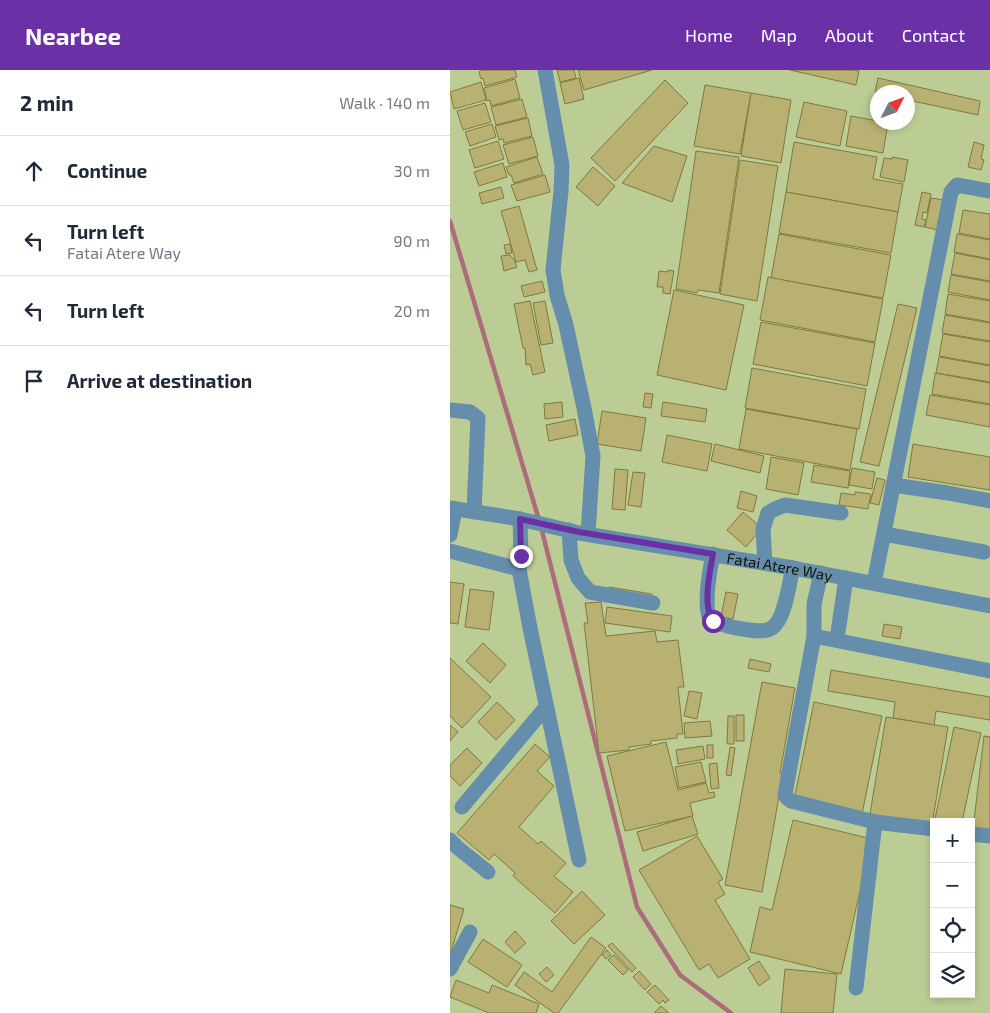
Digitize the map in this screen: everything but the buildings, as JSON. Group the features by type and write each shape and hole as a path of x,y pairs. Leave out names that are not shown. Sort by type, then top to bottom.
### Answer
{"street":[{"path":"545,70 562,165 552,270 566,324 593,456 588,534"},
{"path":"874,583 951,192 958,186 990,190"},
{"path":"450,410 470,412 478,418 474,512"},
{"path":"893,485 948,493 990,502"},
{"path":"765,563 763,528 768,514 775,509 785,505 841,513"},
{"path":"450,535 453,509"},
{"name":"Fatai Atere Way","path":"453,509 520,519 588,534 821,573 990,606"},
{"path":"520,519 521,556 519,569 579,860"},
{"path":"569,530 571,560 578,578 590,592 653,603"},
{"path":"884,534 984,552"},
{"path":"450,551 519,569"},
{"path":"713,554 708,588 709,616 713,621 720,624 759,631 771,628 780,617 793,568"},
{"path":"821,573 814,604 814,636 785,794 791,801 875,822 930,829"},
{"path":"837,639 846,578"},
{"path":"814,636 837,639 990,671"},
{"path":"462,806 546,707"},
{"path":"856,988 875,822"},
{"path":"975,834 990,836"},
{"path":"450,840 488,872"},
{"path":"450,969 470,932"}],"waterway":[{"path":"450,221 539,520"},
{"path":"541,527 637,907 680,975 731,1013"}],"route":[{"path":"521,556 520,519 579,532 713,554 708,588 709,616 713,621"}]}
